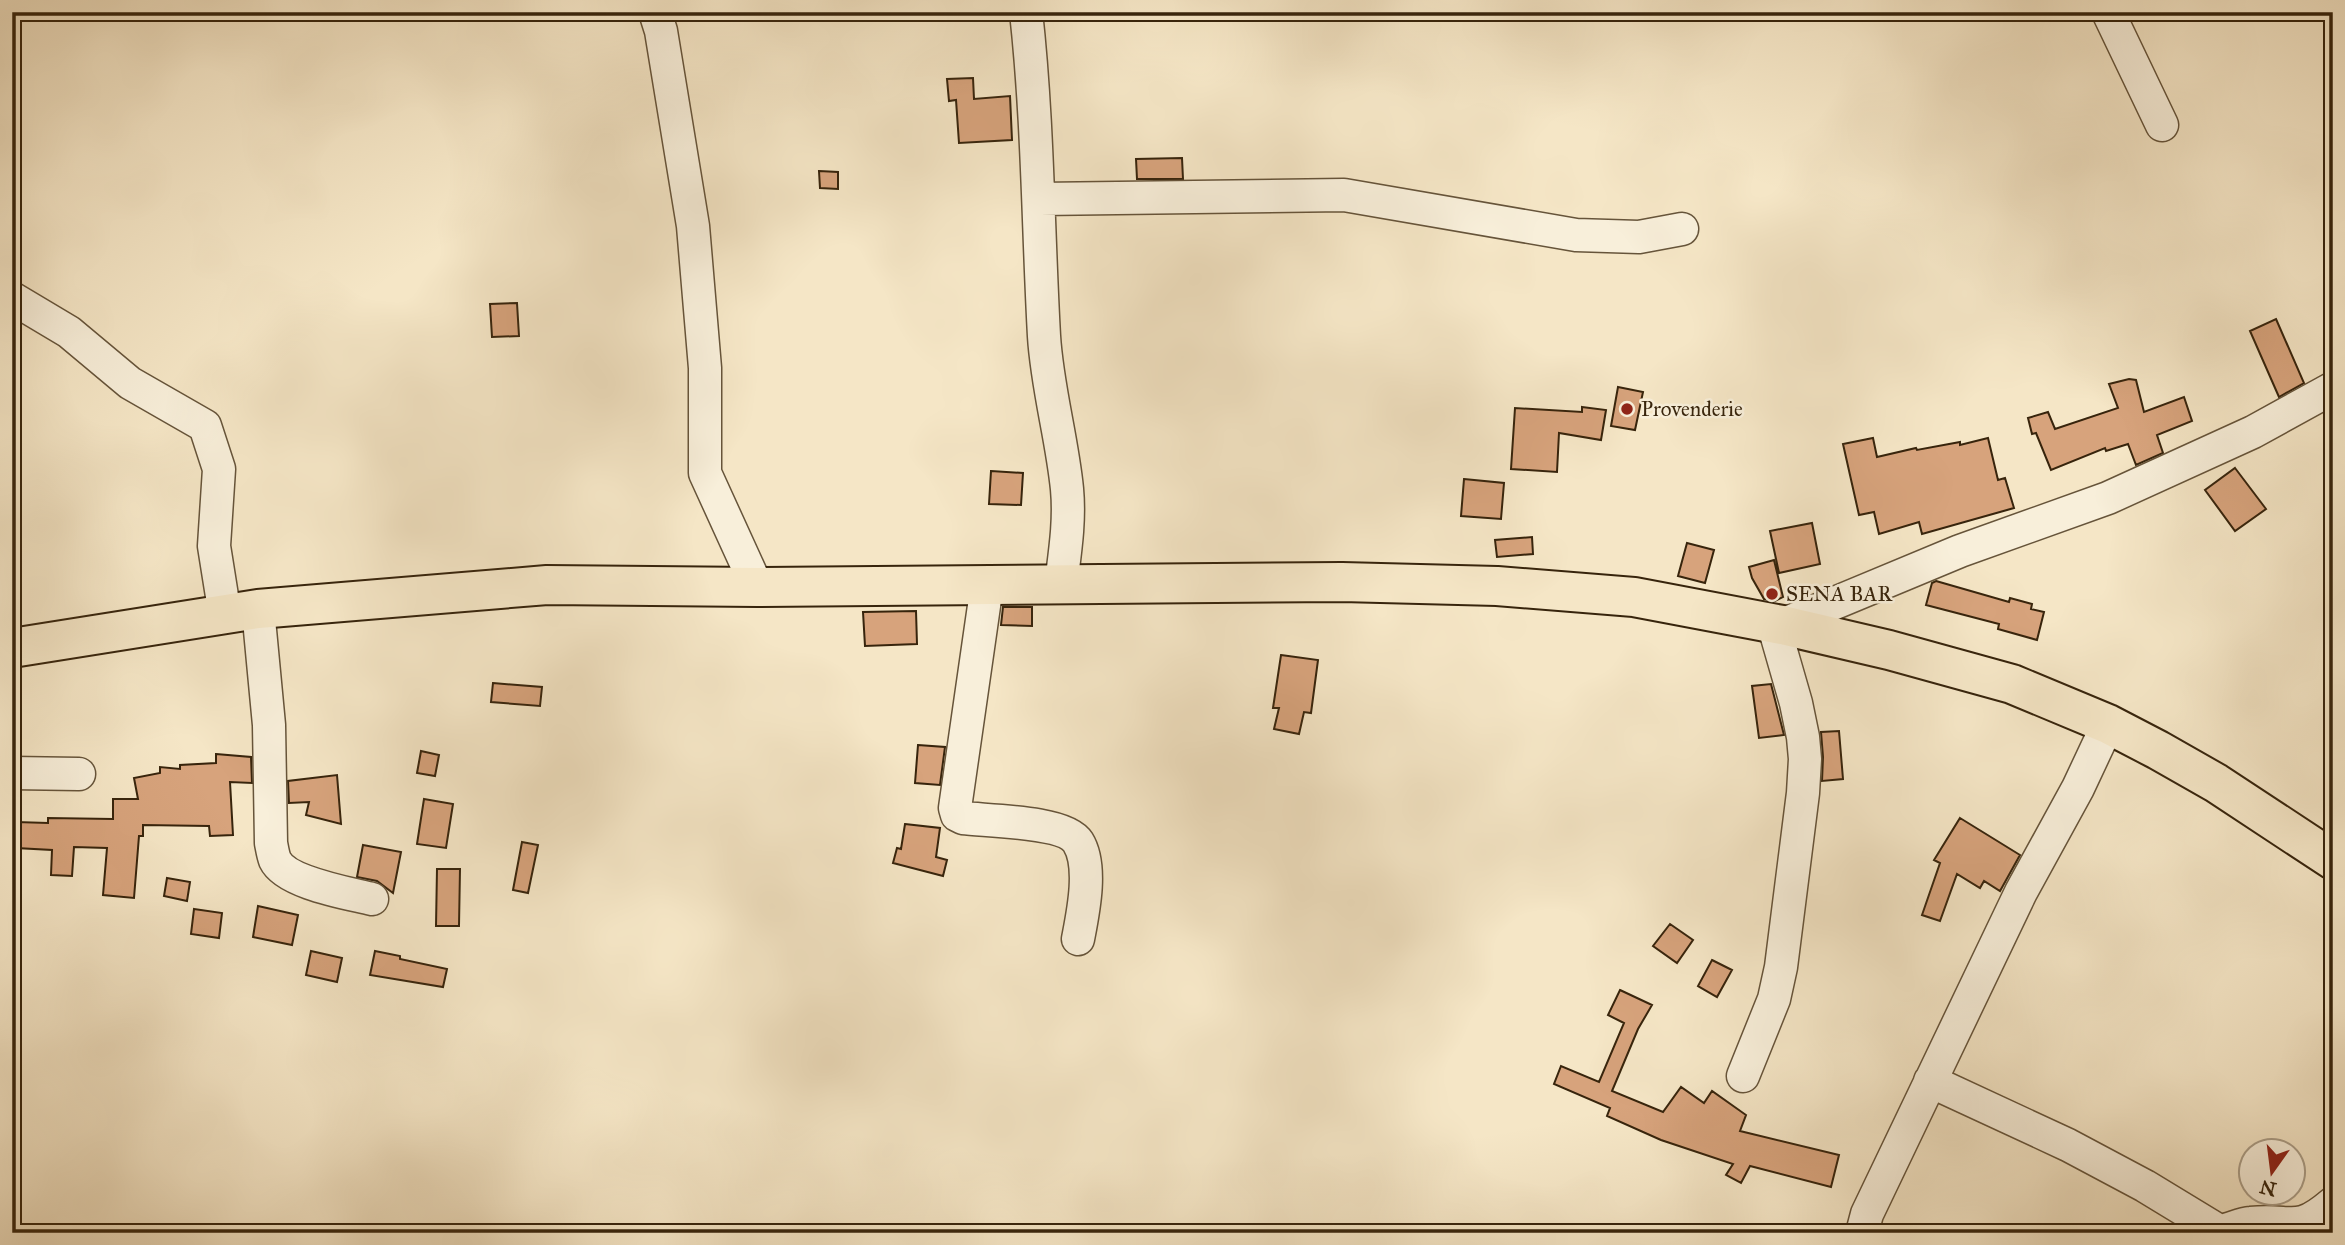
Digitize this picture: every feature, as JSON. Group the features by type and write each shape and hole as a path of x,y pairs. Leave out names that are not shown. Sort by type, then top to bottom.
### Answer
{"main road":[{"path":"12,648 241,612 547,585 1088,586 1342,582 1497,586 1634,597 1777,624 1889,650 2012,684 2108,724 2158,750 2216,783 2333,860"}],"street":[{"path":"655,12 661,31 693,226 705,368 705,473 757,587"},
{"path":"1026,12 1040,199 1045,339 1067,490 1067,534 1061,584"},
{"path":"2108,12 2162,125"},
{"path":"1040,199 1344,195 1576,235 1639,237 1682,229"},
{"path":"12,298 69,332 130,383 205,426 219,469 214,546 241,612 269,725 271,843 275,861 285,871 303,880 372,899"},
{"path":"1743,1076 1774,999 1781,967 1803,793 1803,737 1777,624 1960,551 2108,498 2253,432 2333,388"},
{"path":"987,584 955,808 957,815 963,818 1068,831 1077,840 1085,872 1085,901 1078,939"},
{"path":"1862,1233 1867,1214 2021,892 2078,788 2108,724"},
{"path":"12,773 79,774"},
{"path":"1930,1081 2068,1145 2145,1186 2219,1231 2251,1223 2299,1229 2333,1202"}],"building":[{"path":"973,78 974,99 1010,96 1012,140 959,143 956,100 949,101 947,79"},
{"path":"1182,158 1183,179 1137,179 1136,159"},
{"path":"819,171 838,172 838,189 820,188"},
{"path":"517,303 519,336 492,337 490,304"},
{"path":"2276,319 2304,383 2279,397 2250,331"},
{"path":"2136,380 2144,412 2184,397 2192,421 2157,435 2163,453 2136,465 2128,444 2106,451 2105,448 2051,470 2036,433 2032,434 2028,418 2048,412 2055,429 2118,408 2109,384"},
{"name":"Provenderie","path":"1618,387 1643,392 1635,430 1611,426"},
{"path":"1582,407 1606,410 1601,440 1559,433 1557,472 1511,469 1515,408 1582,412"},
{"path":"1873,438 1877,457 1916,448 1917,450 1960,442 1960,445 1988,438 1998,480 2005,478 2014,508 1922,534 1919,522 1879,534 1874,512 1859,515 1843,444"},
{"path":"2235,468 2266,509 2235,531 2205,490"},
{"path":"991,471 1023,473 1021,505 989,504"},
{"path":"1464,479 1504,483 1501,519 1461,516"},
{"path":"1812,523 1820,564 1779,573 1770,531"},
{"path":"1532,537 1533,554 1497,557 1495,540"},
{"path":"1687,543 1714,550 1705,583 1678,576"},
{"path":"1774,560 1783,597 1775,601 1764,599 1749,567"},
{"path":"1936,581 2009,602 2010,598 2032,604 2031,609 2044,612 2037,640 1998,629 1999,624 1926,605 1932,583"},
{"path":"1003,607 1032,607 1032,626 1001,625"},
{"path":"916,611 917,644 865,646 863,612"},
{"path":"1281,655 1318,660 1311,713 1304,712 1299,734 1274,729 1279,708 1273,708"},
{"path":"493,683 542,687 540,706 491,702"},
{"path":"1771,684 1784,735 1759,738 1752,686"},
{"path":"1839,731 1843,779 1822,781 1821,732"},
{"path":"918,745 945,747 940,785 915,783"},
{"path":"421,751 439,755 435,776 417,773"},
{"path":"216,754 251,757 252,783 230,782 233,835 210,836 209,826 143,825 143,836 139,836 134,898 103,895 107,848 74,847 72,876 51,875 52,850 16,848 16,822 48,823 48,818 113,819 113,799 138,799 134,778 160,773 160,767 180,769 180,765 216,763"},
{"path":"337,775 341,824 306,815 309,802 289,803 288,781"},
{"path":"424,799 453,804 446,848 417,844"},
{"path":"1960,818 2020,855 2000,891 1984,881 1980,888 1957,874 1940,921 1922,915 1940,863 1934,860"},
{"path":"905,824 940,828 936,857 947,860 943,876 893,863 897,848 901,849"},
{"path":"522,842 538,845 528,893 513,890"},
{"path":"363,845 401,852 393,893 377,881 357,877"},
{"path":"437,869 460,869 459,926 436,926"},
{"path":"167,878 190,882 187,901 164,896"},
{"path":"258,906 298,915 292,945 253,937"},
{"path":"194,909 222,913 219,938 191,934"},
{"path":"1670,924 1693,940 1677,963 1653,946"},
{"path":"311,951 342,958 337,982 306,975"},
{"path":"375,951 447,969 443,987 370,975"},
{"path":"1712,960 1732,970 1717,997 1698,986"},
{"path":"1620,990 1652,1005 1638,1029 1612,1091 1663,1112 1681,1087 1704,1103 1712,1091 1746,1115 1740,1131 1839,1155 1831,1187 1750,1166 1741,1183 1726,1175 1733,1164 1661,1140 1607,1116 1610,1108 1554,1084 1561,1066 1599,1082 1624,1023 1608,1015"}],"place":[{"name":"Provenderie","path":"1627,409"},
{"name":"SENA BAR","path":"1772,594"}]}
